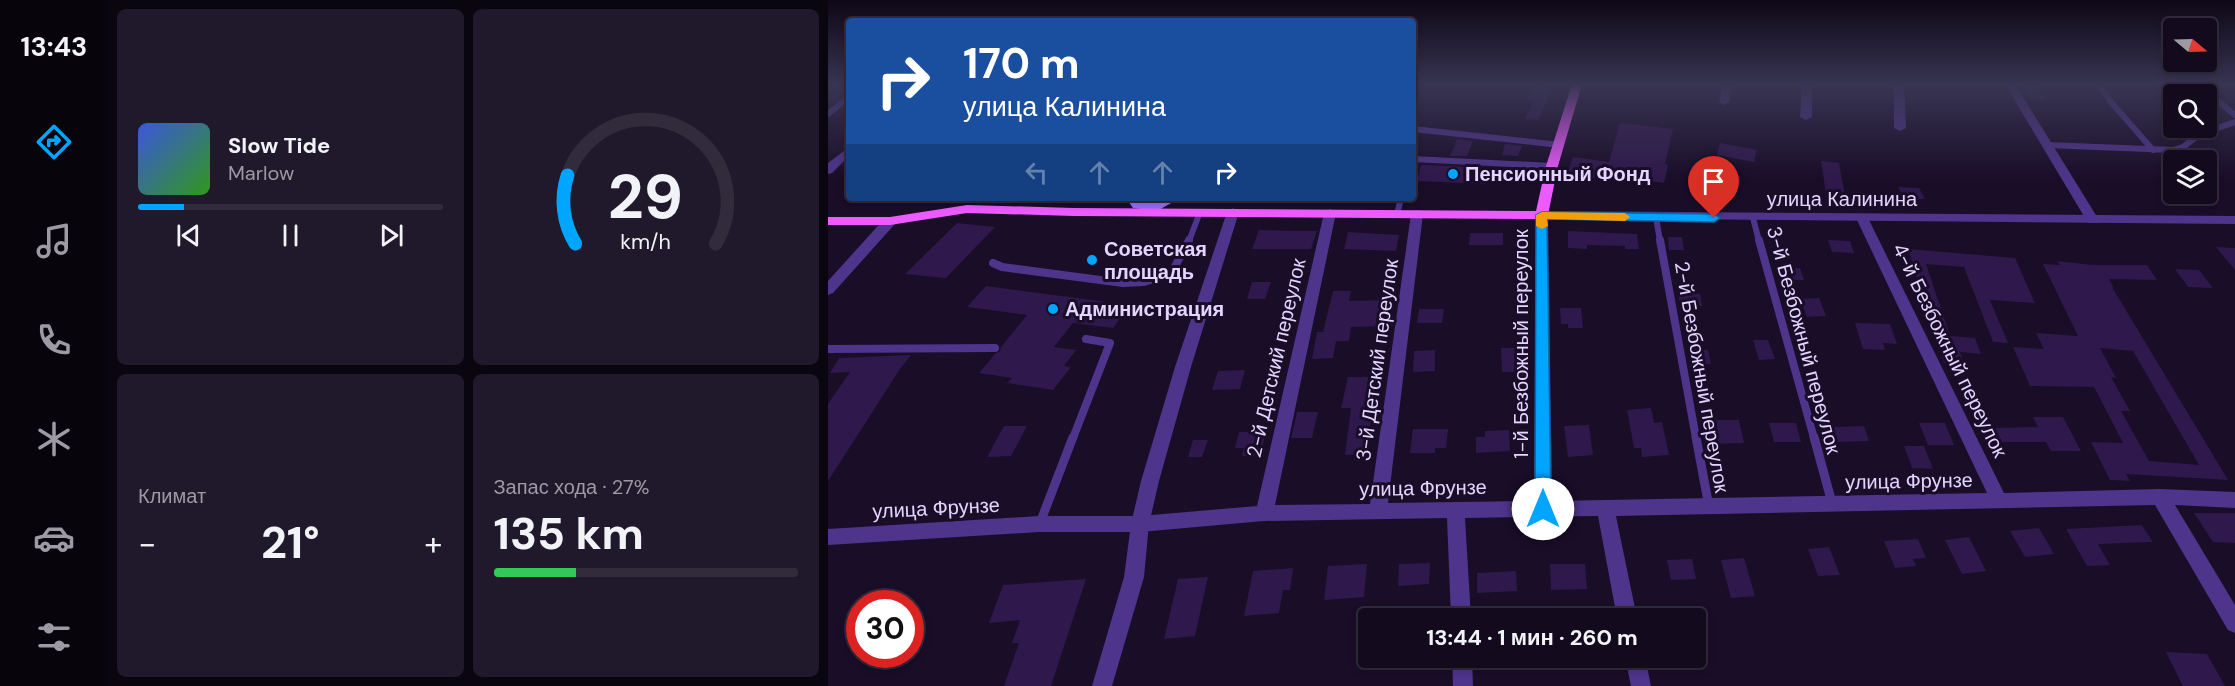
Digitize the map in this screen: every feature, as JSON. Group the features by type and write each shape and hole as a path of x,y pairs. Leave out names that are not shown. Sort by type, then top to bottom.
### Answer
{"main road":[{"path":"1542,215 1552,166 1568,116"},
{"path":"1117,212 1128,201"},
{"path":"1134,201 1137,205 1156,207 1168,201"},
{"path":"1164,212 1172,201"},
{"path":"828,221 890,221 967,209 1233,212"},
{"name":"улица Калинина","path":"1233,212 1542,215"}],"street":[{"path":"1899,116 1899,128"},
{"path":"2030,116 2093,220"},
{"path":"828,170 846,153"},
{"path":"1102,686 1134,577 1140,524 1183,367 1233,212"},
{"name":"2-й Детский переулок","path":"1263,513 1330,213"},
{"name":"3-й Детский переулок","path":"1378,510 1417,214"},
{"name":"улица Калинина","path":"1542,215 1656,218 2235,220"},
{"name":"1-й Безбожный переулок","path":"1542,215 1543,509"},
{"name":"4-й Безбожный переулок","path":"1862,218 1999,501"},
{"path":"828,290 890,221"},
{"path":"2160,497 2235,623"},
{"name":"улица Фрунзе","path":"828,537 1039,524 1140,524 1263,513 1832,505 2160,497 2235,500"},
{"path":"1605,508 1625,608"},
{"path":"1456,510 1461,608"},
{"path":"1462,668 1463,686"},
{"path":"1637,668 1641,686"}],"lane":[{"path":"2123,116 2153,150"},
{"path":"2048,145 2153,150 2183,147 2200,134 2235,122"},
{"path":"1416,129 1560,145"},
{"path":"1416,159 1552,166"},
{"path":"1397,214 1400,201"},
{"path":"993,263 1002,267 1069,277 1144,282 1171,274 1193,233 1200,212"},
{"name":"2-й Безбожный переулок","path":"1656,218 1709,507"},
{"name":"3-й Безбожный переулок","path":"1753,218 1832,505"},
{"path":"1039,524 1110,343 1086,339"},
{"path":"828,349 995,348"}],"building":[{"path":"1526,116 1540,116 1538,120 1525,119"},
{"path":"1620,123 1673,129 1665,164 1668,165 1664,183 1596,173 1595,178 1567,174 1573,157 1609,162"},
{"path":"1457,139 1473,141 1467,156 1450,156"},
{"path":"1720,143 1757,150 1754,162 1717,155"},
{"path":"1505,144 1522,146 1518,156 1502,155"},
{"path":"1821,161 1839,163 1845,196 1826,194"},
{"name":"Пенсионный Фонд","path":"1421,165 1488,168 1486,184 1417,181"},
{"path":"1898,187 1919,188 1925,199 1904,199"},
{"path":"957,223 995,227 946,278 905,274"},
{"path":"1259,230 1317,231 1311,249 1252,249"},
{"path":"1568,231 1637,234 1639,249 1625,249 1625,246 1587,245 1587,249 1568,248"},
{"path":"1348,232 1399,235 1396,251 1344,249"},
{"path":"1470,233 1503,233 1503,245 1469,245"},
{"path":"1668,237 1682,237 1684,250 1669,250"},
{"path":"1828,240 1850,241 1854,253 1832,252"},
{"path":"2216,247 2235,248 2235,270"},
{"path":"1908,249 2015,258 2035,303 1990,300 2008,343 1993,342 1964,267 1926,264 1950,336 1975,338 1981,354 1960,352 1964,365 1944,363"},
{"path":"2057,261 2092,265 2147,265 2157,280 2109,279 2114,288 2112,287 2228,480 2126,474 2130,481 2110,480 2091,442 2123,443 2094,387 2030,386 2013,347 2044,349 2036,333 2078,336 2043,264 2060,265","holes":["2100,348 2133,351 2199,465 2149,461 2121,411 2130,411 2111,377 2116,378"]},
{"path":"1800,268 1804,280 1788,280 1784,269"},
{"path":"2175,269 2199,270 2213,288 2188,287"},
{"path":"1252,282 1271,282 1265,299 1247,299"},
{"path":"986,286 1130,305 1113,328 1073,323 1054,347 1076,350 1064,366 1071,367 1053,390 1007,383 1012,378 979,373 1000,351 1027,315 967,307"},
{"path":"1333,291 1351,291 1349,301 1391,300 1388,326 1351,327 1349,341 1336,341 1333,358 1312,359 1317,332 1323,332"},
{"path":"1678,294 1700,294 1702,306 1680,306"},
{"path":"1819,298 1826,316 1807,317 1800,299"},
{"path":"1560,308 1581,308 1583,328 1568,328 1568,324 1561,324"},
{"path":"1419,309 1444,309 1442,323 1417,323"},
{"path":"1855,323 1890,324 1897,344 1883,343 1885,350 1863,349"},
{"path":"1688,337 1701,337 1703,350 1708,350 1711,364 1694,365"},
{"path":"1753,340 1768,340 1775,359 1759,360"},
{"path":"1501,348 1515,348 1516,372 1502,372"},
{"path":"1435,350 1435,371 1413,372 1414,351"},
{"path":"911,355 828,481 828,404 850,372 830,373 839,358"},
{"path":"1245,370 1240,389 1212,390 1218,371"},
{"path":"1348,377 1372,377 1369,392 1379,392 1376,409 1372,409 1367,454 1345,455 1351,408 1341,408"},
{"path":"1651,408 1654,423 1662,422 1669,455 1642,457 1641,448 1634,448 1627,410"},
{"path":"1297,412 1318,412 1312,438 1291,438"},
{"path":"1699,414 1715,414 1716,420 1739,420 1744,443 1705,444"},
{"path":"2033,417 2063,417 2081,451 2051,451 2046,442 2001,442 1994,428 2038,427"},
{"path":"1769,423 1796,423 1801,442 1774,442"},
{"path":"1919,423 1945,423 1954,445 1928,445"},
{"path":"1589,425 1593,455 1568,457 1564,426"},
{"path":"1004,426 1027,426 1011,456 987,457"},
{"path":"1864,426 1869,441 1838,442 1833,427"},
{"path":"1413,429 1448,429 1446,448 1435,448 1435,453 1410,453"},
{"path":"1509,430 1510,451 1476,453 1476,437 1485,437 1485,431"},
{"path":"1239,432 1266,432 1260,456 1242,456 1244,448 1235,448"},
{"path":"1193,440 1208,440 1202,457 1188,457"},
{"path":"1904,446 1924,446 1933,469 1912,468"},
{"path":"2194,513 2235,513 2235,543 2213,542"},
{"path":"2142,525 2153,542 2098,544 2110,565 2087,566 2066,529"},
{"path":"2039,528 2054,554 2025,557 2010,531"},
{"path":"1969,537 1986,571 1962,574 1945,540"},
{"path":"1918,539 1926,558 1913,559 1916,566 1895,568 1884,541"},
{"path":"1829,547 1840,575 1818,576 1808,549"},
{"path":"1744,558 1755,596 1731,598 1721,560"},
{"path":"1692,559 1696,579 1671,580 1667,560"},
{"path":"1430,563 1429,584 1398,586 1399,564"},
{"path":"1367,564 1364,597 1324,600 1328,566"},
{"path":"1550,564 1585,564 1587,589 1551,590"},
{"path":"1293,568 1290,590 1283,590 1279,613 1244,616 1253,571"},
{"path":"1516,571 1517,591 1477,593 1477,573"},
{"path":"1208,577 1195,636 1164,639 1178,579"},
{"path":"1086,579 1051,686 1004,686 1019,643 1012,643 1020,620 989,623 1003,585"},
{"path":"2166,652 2207,654 2225,686 2183,686"}],"slow traffic":[{"path":"1542,226 1542,215 1625,217"}],"place":[{"name":"Пенсионный Фонд","path":"1453,174"},
{"name":"Советская площадь","path":"1092,260"},
{"name":"Администрация","path":"1053,309"}],"route":[{"path":"1543,509 1542,215 1714,218"}]}
